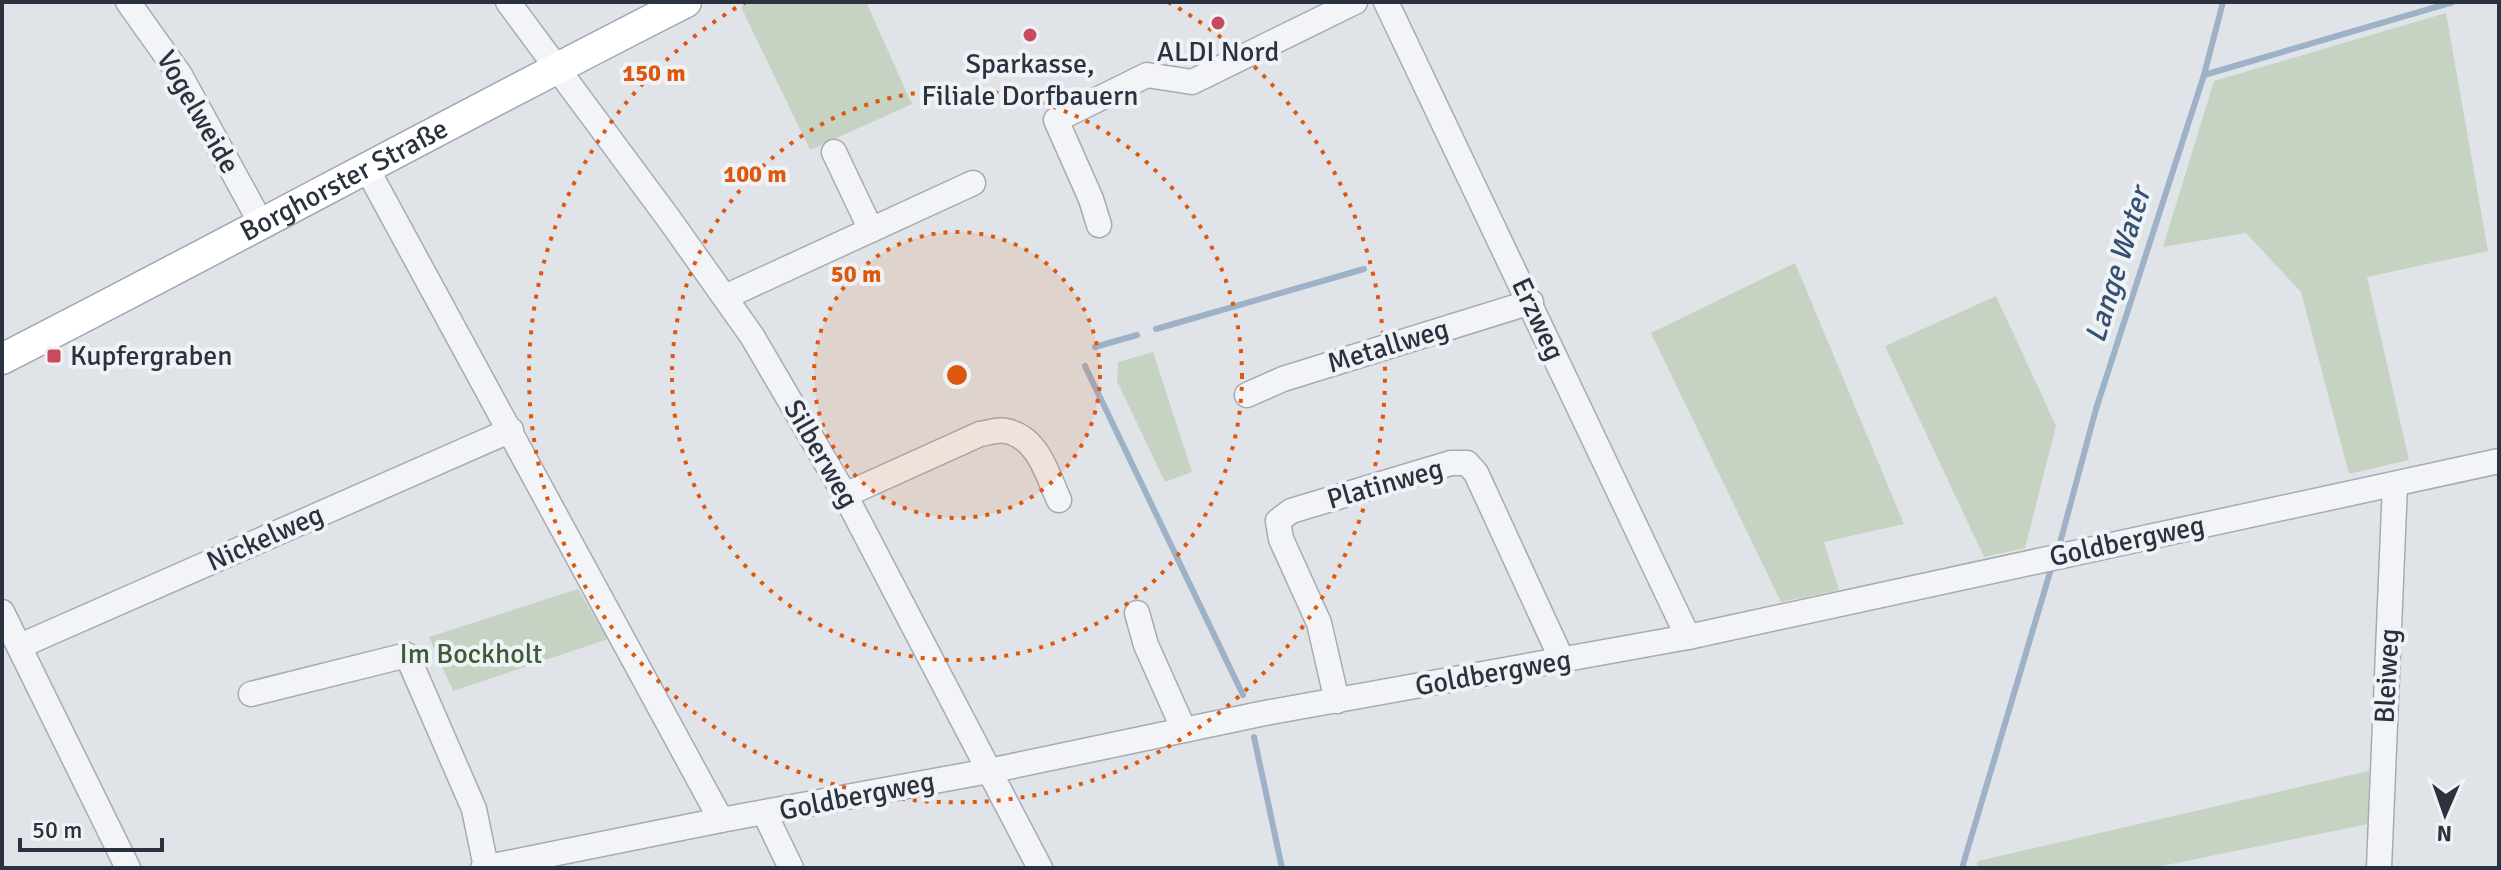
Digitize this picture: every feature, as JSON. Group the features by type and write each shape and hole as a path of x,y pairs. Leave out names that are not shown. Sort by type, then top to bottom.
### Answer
{"main road":[{"name":"Borghorster Straße","path":"2,359 686,2"}],"street":[{"name":"Vogelweide","path":"128,2 180,75 262,225"},
{"name":"Silberweg","path":"508,2 752,336 845,495 1040,868"},
{"path":"1099,225 1091,199 1056,120 1147,75 1192,82 1355,2"},
{"name":"Erzweg","path":"1386,2 1688,637"},
{"path":"834,152 871,230"},
{"path":"366,167 721,820"},
{"path":"725,297 973,183"},
{"name":"Metallweg","path":"1247,395 1283,379 1531,302"},
{"name":"Nickelweg","path":"20,646 511,430"},
{"path":"845,495 980,434 1004,430 1028,441 1039,456 1059,500"},
{"name":"Goldbergweg","path":"485,868 721,820 989,771 1184,730 1688,637 2499,461"},
{"name":"Platinweg","path":"1337,701 1319,623 1281,539 1278,521 1291,511 1451,463 1467,463 1476,473 1562,660"},
{"name":"Bleiweg","path":"2379,868 2395,484"},
{"path":"2,612 128,868"},
{"path":"1137,613 1146,645 1184,730"},
{"path":"251,694 407,655 474,809 485,868"},
{"path":"765,814 791,868"}],"green space":[{"path":"751,2 866,2 912,104 810,150 741,7"},
{"path":"2446,13 2488,251 2367,277 2409,460 2349,474 2301,292 2246,233 2163,247 2214,81"},
{"path":"1795,263 1904,524 1824,542 1839,590 1781,602 1651,333"},
{"path":"1996,296 2056,426 2025,548 1984,557 1885,346"},
{"path":"1153,352 1192,472 1165,482 1117,381 1118,362"},
{"name":"Im Bockholt","path":"578,589 608,639 453,691 429,637"},
{"path":"2369,771 2368,824 2152,868 1976,868 1978,861"}],"waterway":[{"name":"Lange Water","path":"2060,543 2096,409 2204,75 2223,2"},
{"path":"2204,75 2453,2"},
{"path":"1156,329 1364,269"},
{"path":"1095,347 1137,335"},
{"path":"1085,366 1243,695"},
{"name":"Lange Water","path":"1962,868 2051,569"},
{"path":"1254,737 1282,868"}],"place":[{"name":"ALDI Nord","path":"1218,23"},
{"name":"Sparkasse, Filiale Dorfbauern","path":"1030,35"},
{"name":"Kupfergraben","path":"54,356"}]}
